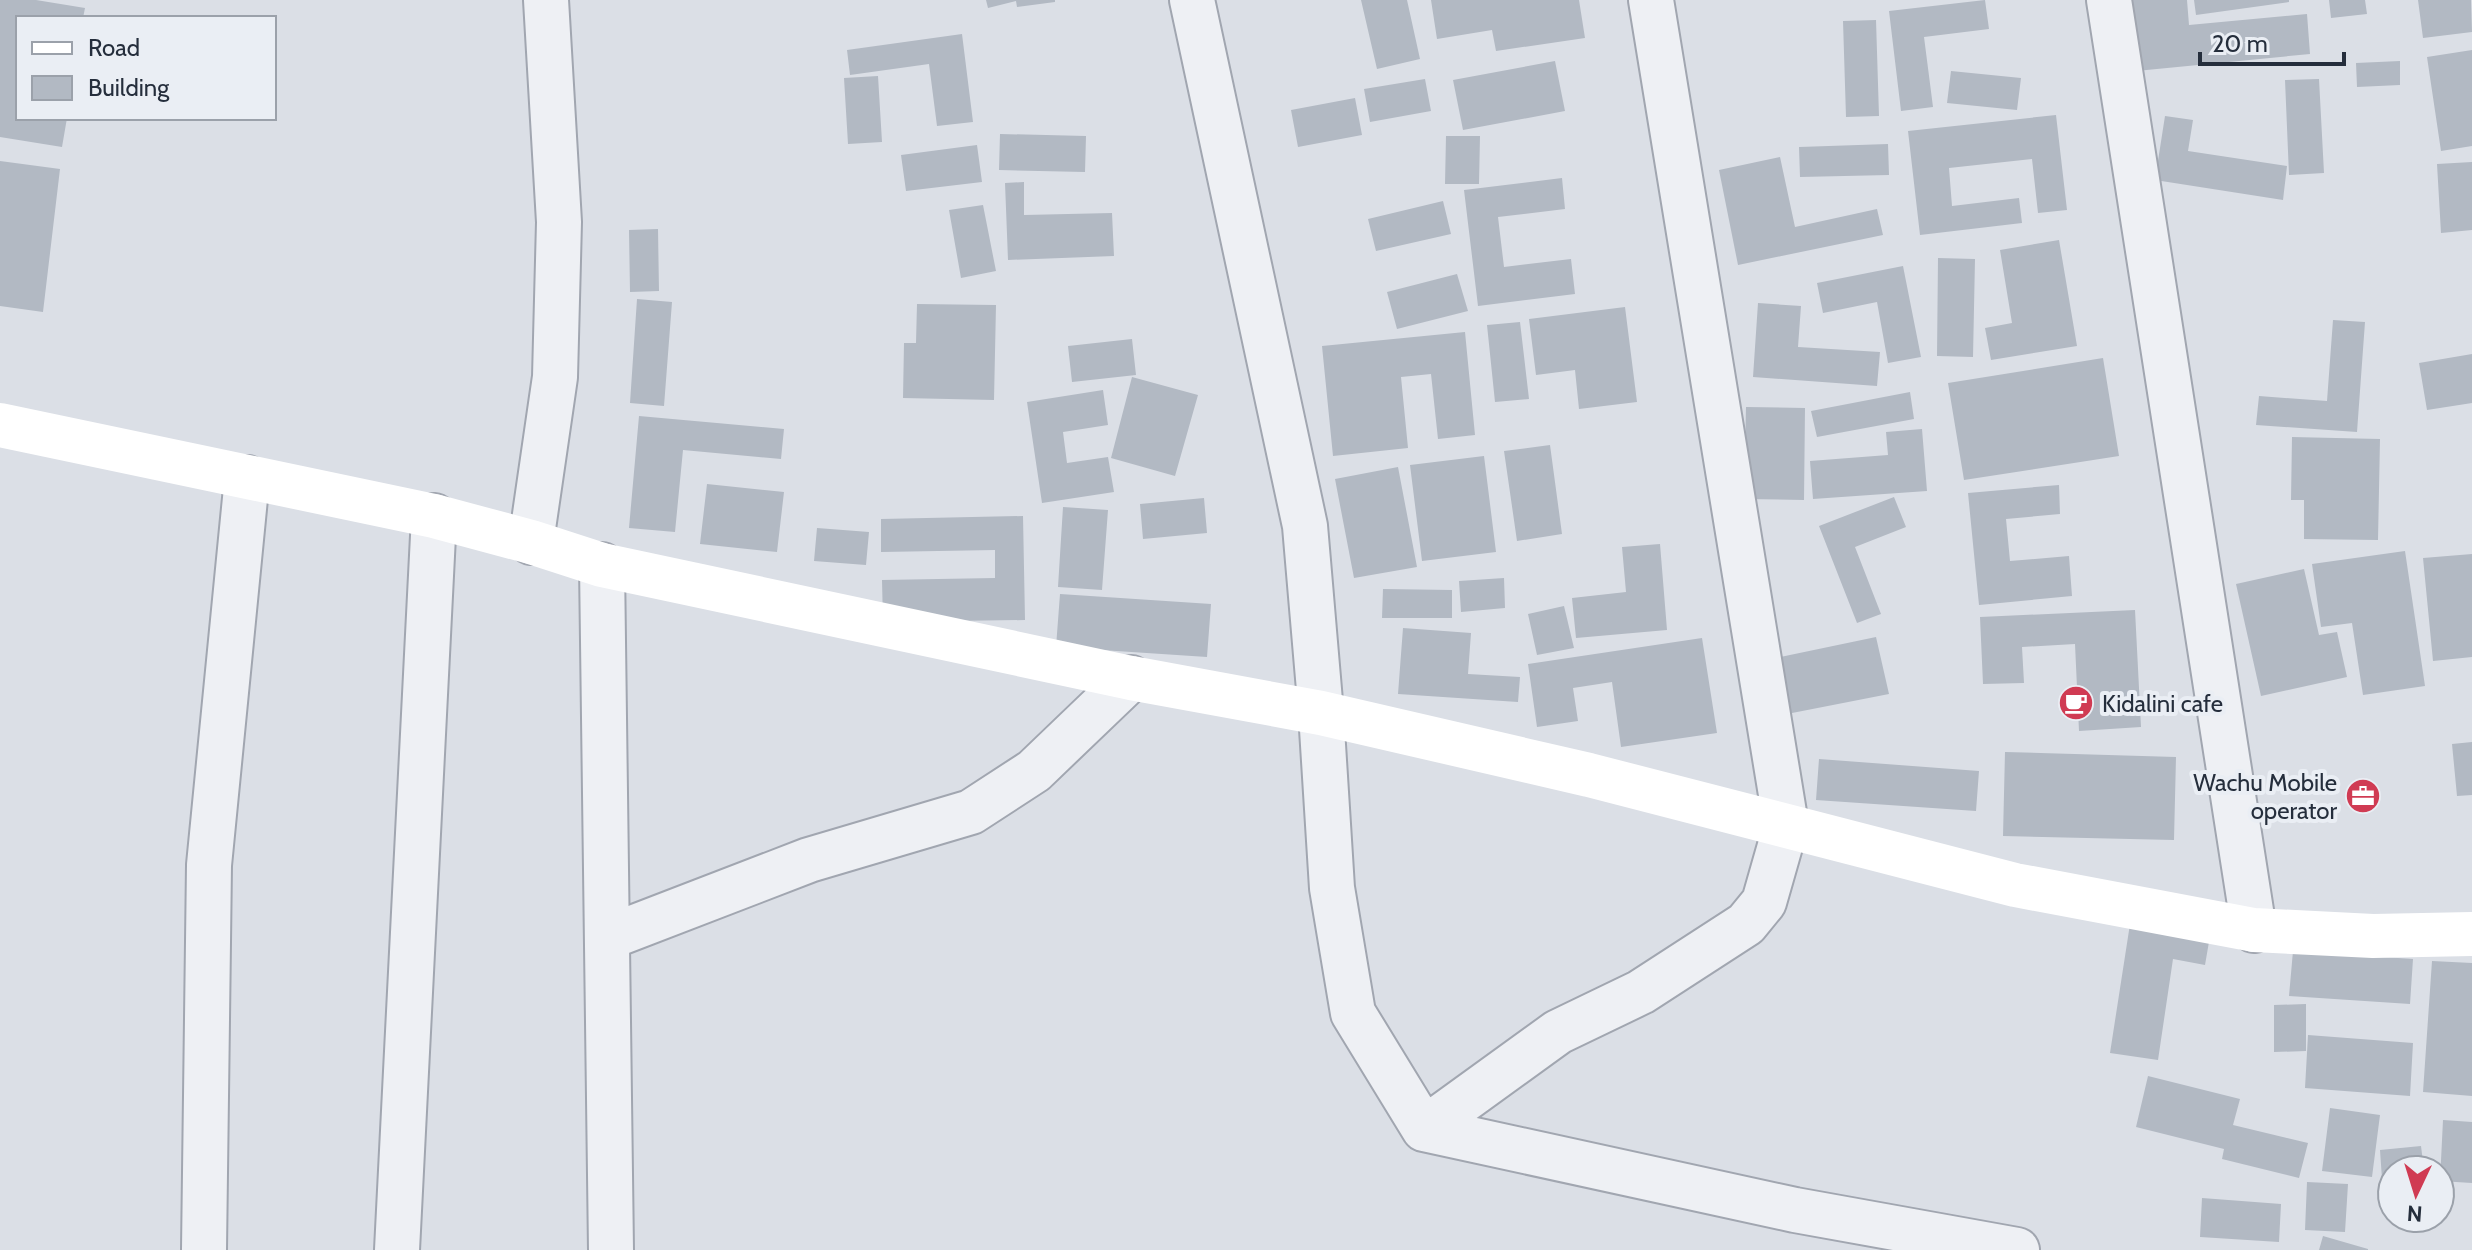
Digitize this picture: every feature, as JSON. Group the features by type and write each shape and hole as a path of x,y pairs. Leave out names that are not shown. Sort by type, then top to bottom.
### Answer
{"street":[{"path":"531,542 555,377 559,222 547,0"},
{"path":"1192,0 1305,526 1332,888 1353,1013 1424,1129 1795,1210 2017,1250"},
{"path":"1424,1129 1558,1032 1641,992 1746,924 1764,902 1786,825 1651,0"},
{"path":"2109,0 2254,930"},
{"path":"0,425 434,516 602,565 1131,678 1321,713 1589,775 2015,885 2254,930 2373,936 2472,934"},
{"path":"204,1250 209,865 247,478"},
{"path":"397,1250 434,516"},
{"path":"602,565 611,1250"},
{"path":"609,937 809,860 971,812 1034,771 1131,678"}],"building":[{"path":"0,0 36,0 85,8 83,16 16,16 16,120 67,120 62,147 0,137"},
{"path":"986,0 1055,2 1017,7 1016,1 988,8"},
{"path":"1361,0 1407,0 1420,59 1377,69"},
{"path":"1431,0 1579,0 1585,38 1496,51 1492,30 1437,39"},
{"path":"1985,0 1989,29 1924,37 1933,107 1901,111 1889,11"},
{"path":"2119,0 2187,0 2189,25 2307,14 2310,54 2126,72"},
{"path":"2194,0 2289,0 2289,2 2196,15"},
{"path":"2329,0 2365,0 2367,14 2331,18"},
{"path":"2418,0 2471,0 2472,32 2423,38"},
{"path":"1876,20 1879,116 1846,117 1843,21"},
{"path":"962,34 973,122 937,126 929,64 850,75 847,50"},
{"path":"2472,50 2472,146 2441,151 2427,57"},
{"path":"1555,61 1565,111 1463,130 1453,80"},
{"path":"2400,61 2400,85 2357,87 2356,63"},
{"path":"1951,71 2021,78 2017,110 1947,103"},
{"path":"878,76 882,142 848,144 844,78"},
{"path":"1425,79 1431,111 1370,122 1364,89"},
{"path":"2319,79 2324,173 2289,175 2285,80"},
{"path":"1355,98 1362,135 1298,147 1291,110"},
{"path":"2056,115 2067,210 2038,213 2032,159 1949,168 1952,206 2019,198 2022,223 1920,235 1908,131"},
{"path":"2165,116 2193,120 2188,151 2287,166 2283,200 2155,180"},
{"path":"1000,134 1086,136 1085,172 999,170"},
{"path":"1446,136 1480,136 1479,184 1445,184"},
{"path":"1888,144 1889,175 1800,177 1799,147"},
{"path":"977,145 982,182 906,191 901,155"},
{"path":"1780,157 1795,227 1877,209 1883,235 1738,265 1719,170"},
{"path":"0,161 60,169 43,312 0,306"},
{"path":"2472,162 2472,230 2441,233 2437,164"},
{"path":"1562,178 1565,209 1498,217 1504,267 1571,259 1575,294 1478,306 1464,190"},
{"path":"1024,182 1024,215 1112,213 1114,256 1008,260 1005,183"},
{"path":"1443,201 1451,234 1376,251 1368,219"},
{"path":"983,205 996,271 961,278 949,210"},
{"path":"658,229 659,291 630,292 629,230"},
{"path":"2059,240 2077,346 1991,360 1985,328 2012,323 2000,250"},
{"path":"1938,258 1975,259 1973,357 1937,356"},
{"path":"1903,266 1921,357 1888,363 1877,302 1823,313 1817,283"},
{"path":"1457,274 1468,311 1397,329 1387,292"},
{"path":"637,299 672,302 664,406 630,403"},
{"path":"1758,303 1801,306 1798,347 1880,352 1877,386 1753,377"},
{"path":"917,304 996,305 994,400 903,398 904,343 916,343"},
{"path":"1625,307 1637,402 1579,409 1575,370 1536,375 1529,319"},
{"path":"2333,320 2365,322 2357,432 2256,425 2259,396 2327,401"},
{"path":"1520,322 1529,399 1495,402 1487,325"},
{"path":"1465,332 1475,435 1438,439 1431,374 1401,377 1408,448 1333,456 1322,346"},
{"path":"1132,339 1136,375 1072,382 1068,346"},
{"path":"2472,354 2472,403 2427,410 2419,363"},
{"path":"2103,358 2119,456 1964,480 1948,383"},
{"path":"1132,377 1198,395 1175,476 1111,458"},
{"path":"1103,390 1108,425 1063,432 1067,463 1108,457 1114,492 1042,503 1027,402"},
{"path":"1910,392 1914,419 1817,437 1811,411"},
{"path":"1746,407 1805,408 1804,500 1744,499"},
{"path":"639,416 784,429 781,459 683,450 675,532 629,528"},
{"path":"1922,429 1927,491 1813,499 1810,461 1888,455 1886,432"},
{"path":"2292,437 2380,439 2378,540 2304,539 2304,500 2291,500"},
{"path":"1550,445 1562,534 1517,541 1504,451"},
{"path":"1484,456 1496,552 1422,561 1410,465"},
{"path":"1398,467 1417,567 1354,578 1335,479"},
{"path":"707,484 784,492 777,552 700,544"},
{"path":"2059,485 2060,514 2006,519 2010,561 2069,556 2072,596 1979,605 1968,493"},
{"path":"1894,497 1906,527 1855,547 1881,614 1857,623 1819,526"},
{"path":"1204,498 1207,533 1143,539 1140,504"},
{"path":"1063,507 1108,510 1102,590 1058,587"},
{"path":"1023,516 1025,620 883,622 882,580 995,578 995,550 881,552 881,519"},
{"path":"817,528 869,532 866,565 814,561"},
{"path":"1660,544 1667,630 1576,638 1572,598 1626,592 1622,547"},
{"path":"2405,551 2425,686 2363,695 2352,623 2321,627 2312,564"},
{"path":"2472,554 2472,657 2433,661 2423,558"},
{"path":"2304,569 2319,635 2337,632 2347,677 2261,696 2236,584"},
{"path":"1504,578 1505,608 1461,612 1459,581"},
{"path":"1383,589 1452,590 1452,618 1382,618"},
{"path":"1060,594 1211,604 1207,657 1056,647"},
{"path":"1564,606 1574,648 1537,655 1528,614"},
{"path":"2135,610 2141,727 2079,731 2075,644 2022,647 2024,683 1983,684 1980,617"},
{"path":"1403,628 1471,633 1468,674 1520,677 1518,702 1398,694"},
{"path":"1876,637 1889,694 1777,716 1766,660"},
{"path":"1702,638 1717,733 1621,747 1612,682 1573,688 1578,721 1537,727 1528,664"},
{"path":"2472,742 2472,795 2457,796 2452,744"},
{"path":"2005,752 2176,757 2174,840 2003,836"},
{"path":"1819,759 1979,771 1976,811 1816,800"},
{"path":"2130,924 2210,936 2205,965 2173,959 2158,1060 2110,1053"},
{"path":"2293,951 2413,959 2410,1004 2289,996"},
{"path":"2432,961 2472,963 2472,1096 2423,1092"},
{"path":"2306,1004 2306,1051 2274,1052 2274,1005"},
{"path":"2308,1035 2413,1043 2410,1096 2305,1088"},
{"path":"2148,1076 2240,1099 2233,1125 2308,1143 2299,1178 2222,1159 2224,1149 2136,1127"},
{"path":"2330,1108 2380,1115 2372,1177 2322,1171"},
{"path":"2443,1120 2472,1122 2472,1183 2456,1182 2456,1154 2441,1154"},
{"path":"2421,1146 2422,1154 2380,1154 2380,1150"},
{"path":"2307,1182 2348,1184 2345,1232 2305,1230"},
{"path":"2202,1198 2281,1204 2279,1242 2200,1237"},
{"path":"2323,1236 2368,1249 2368,1250 2319,1250"}],"place":[{"name":"Kidalini cafe","path":"2076,703"},
{"name":"Wachu Mobile operator","path":"2363,796"}]}
